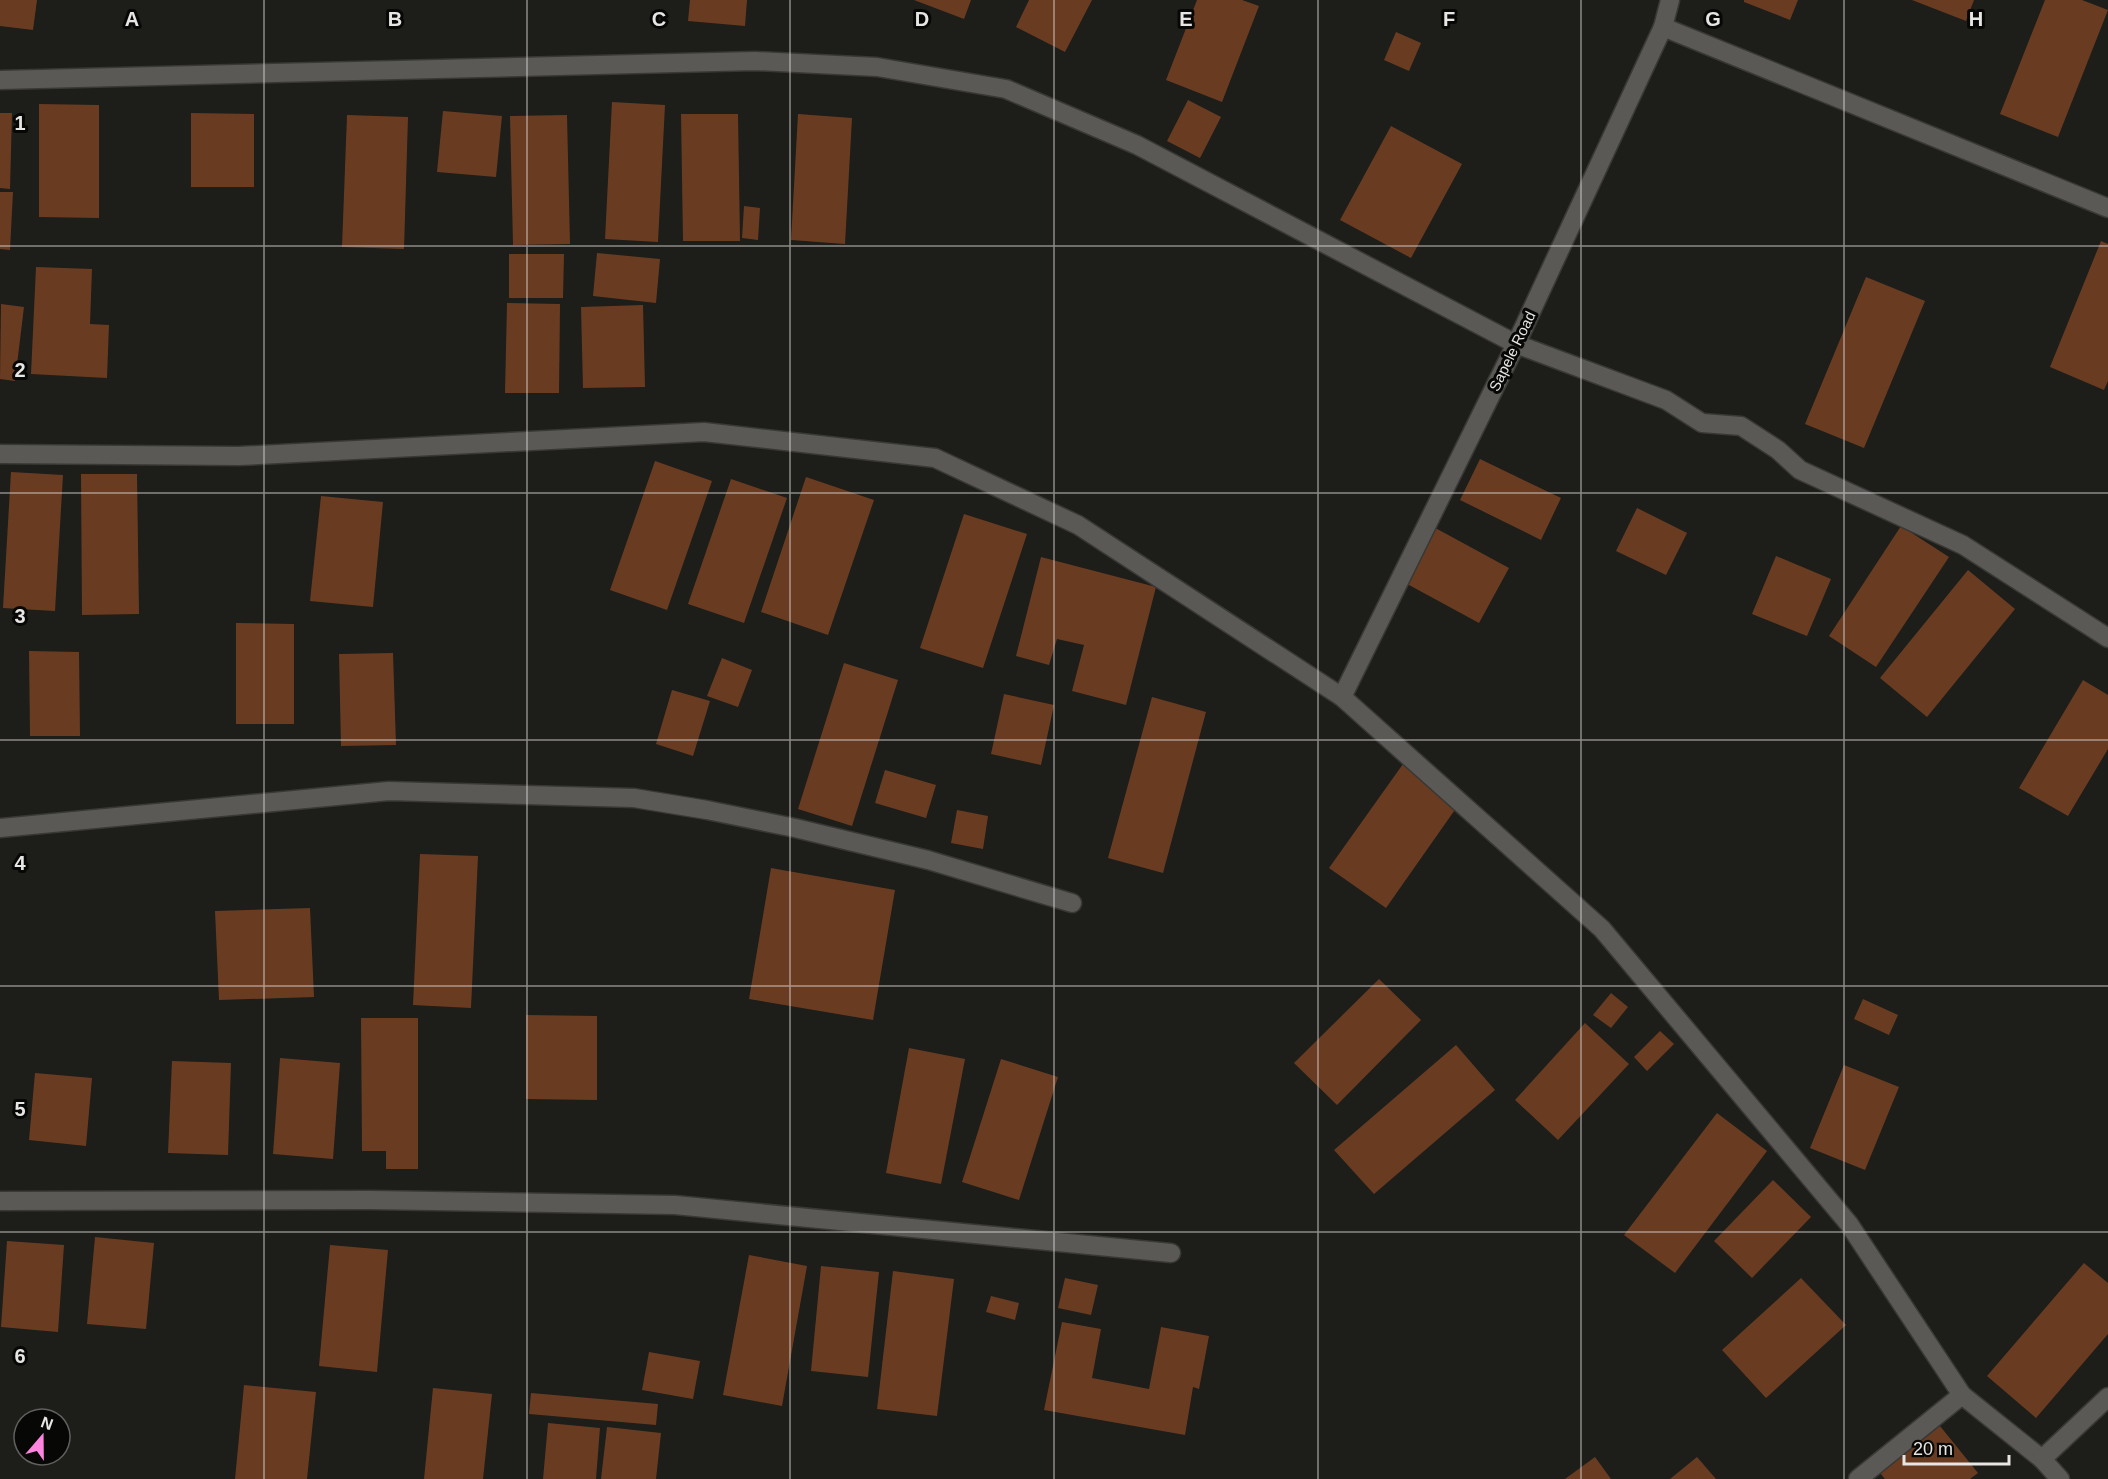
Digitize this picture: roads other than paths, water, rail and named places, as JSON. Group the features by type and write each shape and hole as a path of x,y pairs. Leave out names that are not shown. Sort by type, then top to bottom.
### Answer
{"street":[{"name":"Sapele Road","path":"1342,697 1516,344 1663,27 1670,0"},
{"path":"1663,27 2108,208"},
{"path":"0,80 755,60 877,67 1006,89 1137,145 1516,344 1666,400 1702,423 1741,426 1778,450 1800,470 1963,545 2108,638"},
{"path":"0,454 238,456 704,432 935,458 1078,525 1342,697 1602,929 1849,1224 1962,1395 2042,1459 2060,1479"},
{"path":"0,828 389,791 634,798 795,828 928,860 1072,903"},
{"path":"0,1201 371,1200 675,1205 1171,1253"},
{"path":"1858,1479 1962,1395"},
{"path":"2042,1459 2108,1397"}]}
